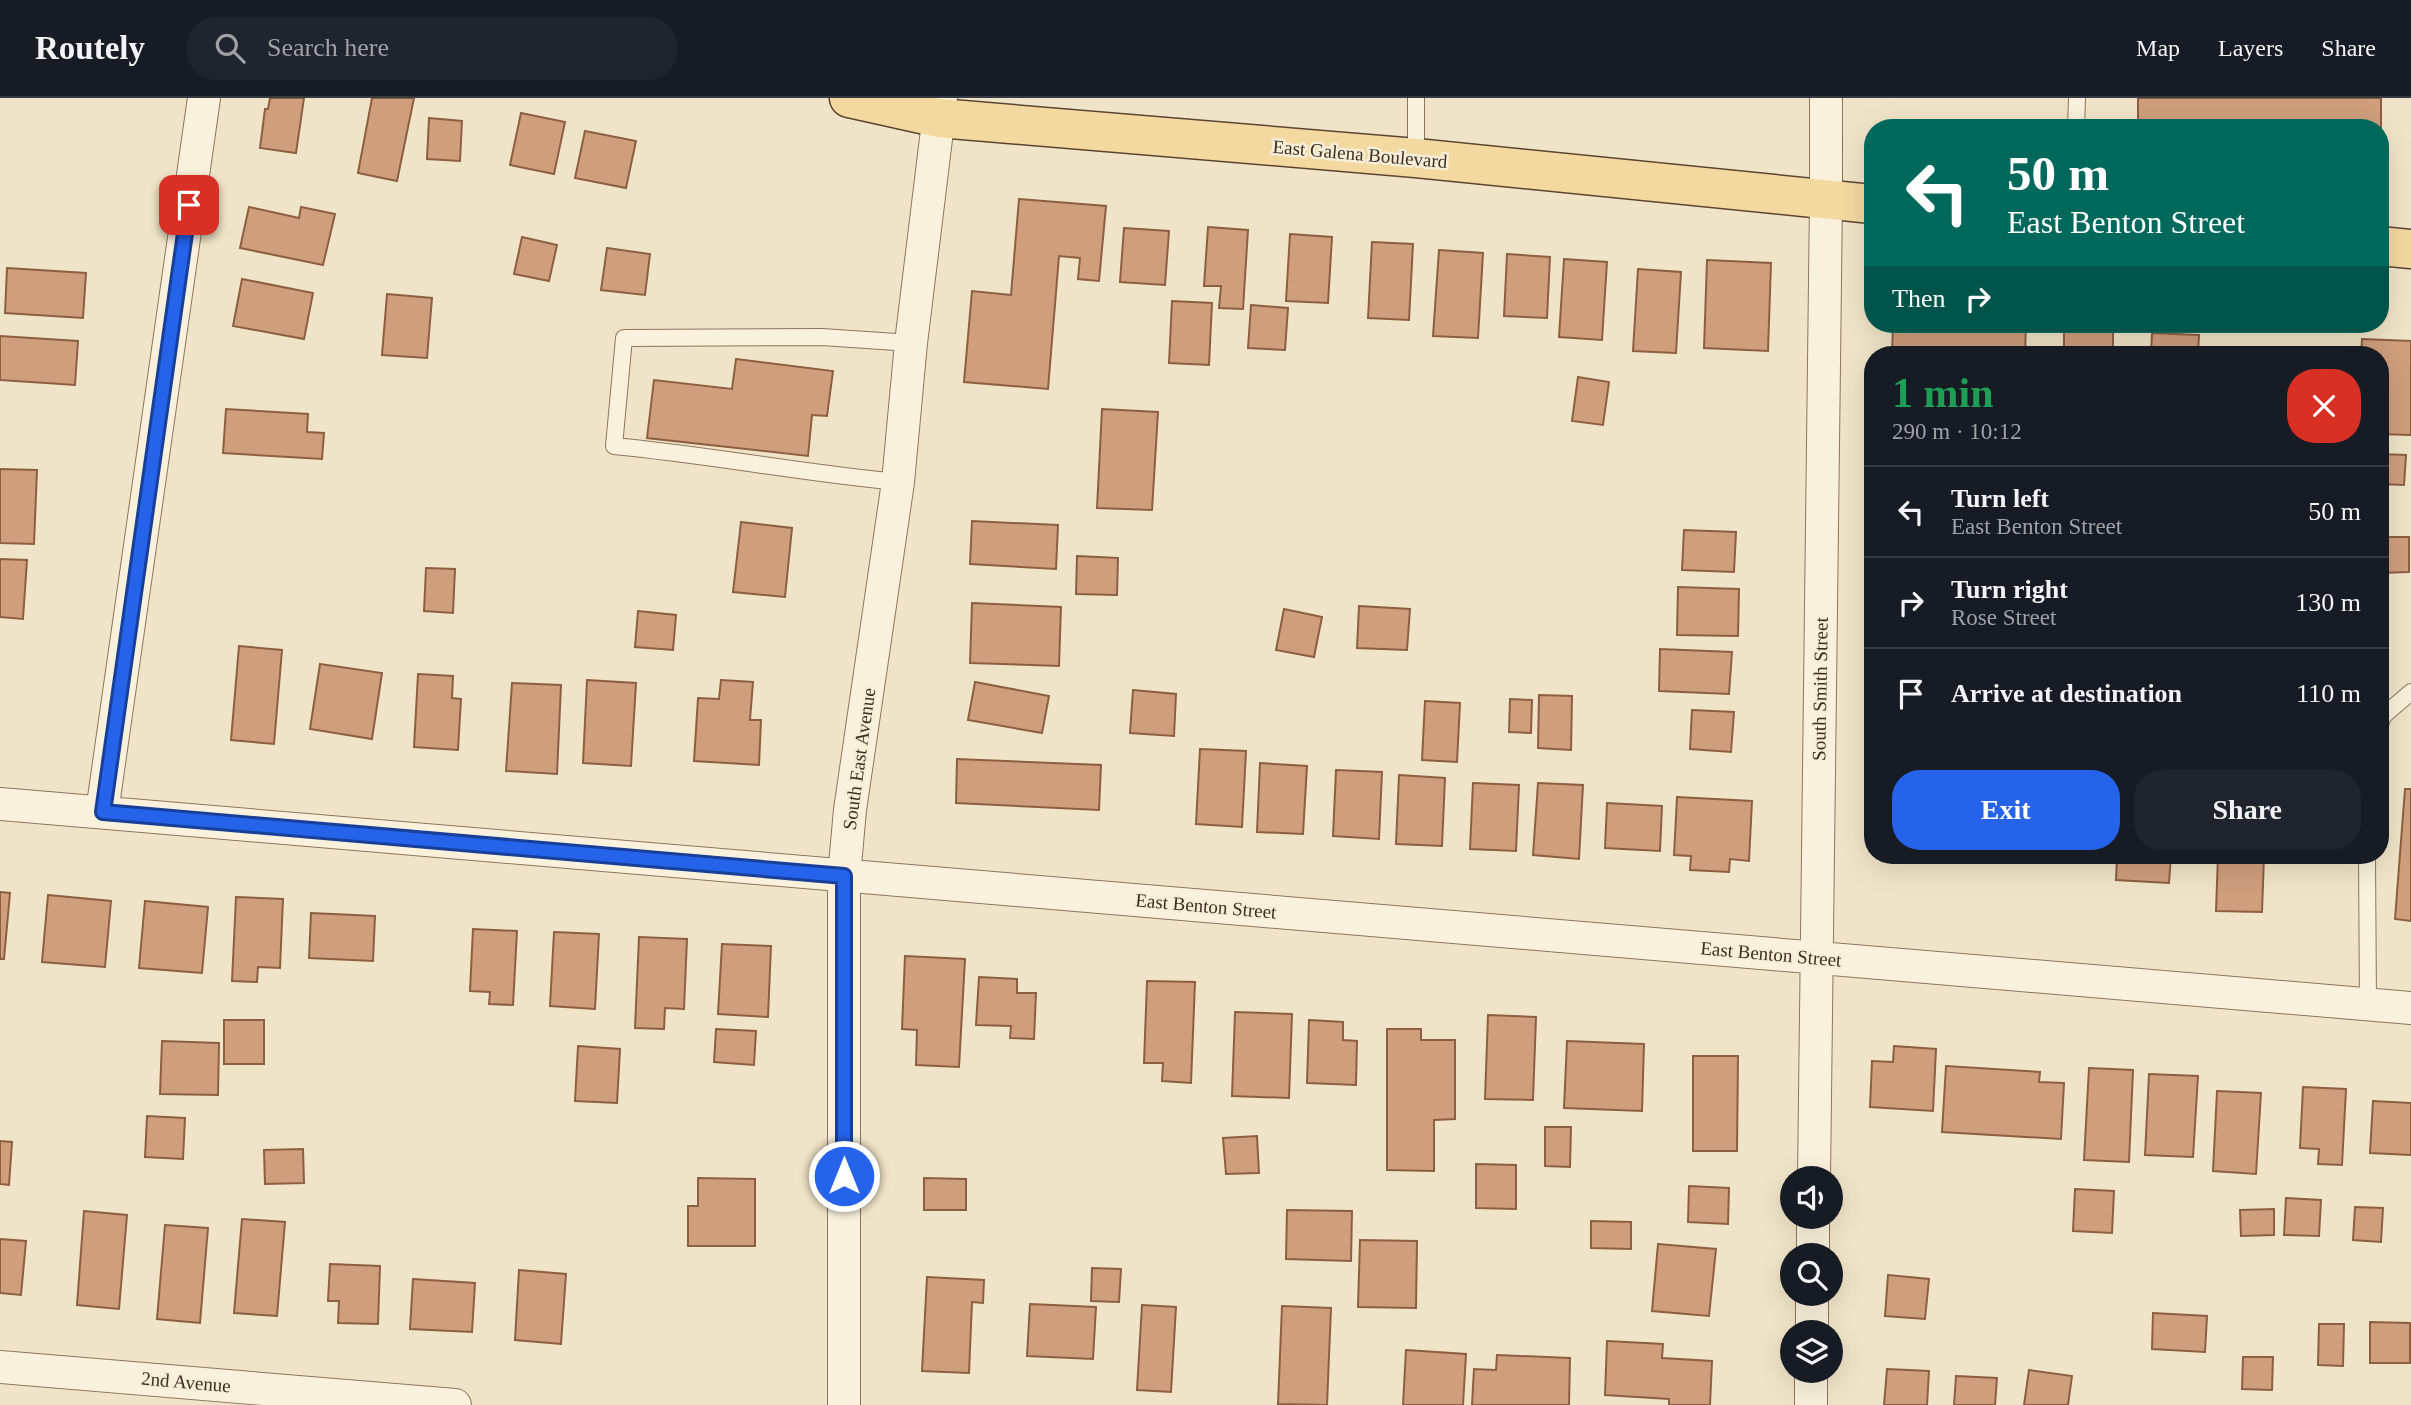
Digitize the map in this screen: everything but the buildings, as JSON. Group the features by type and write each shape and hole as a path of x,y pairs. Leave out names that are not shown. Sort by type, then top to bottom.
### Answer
{"main road":[{"name":"East Galena Boulevard","path":"849,98 1864,203"},
{"path":"2389,247 2411,249"}],"street":[{"path":"103,812 204,98"},
{"name":"South Smith Street","path":"1814,1166 1826,98"},
{"name":"South East Avenue","path":"844,1405 844,876 850,810 898,482 911,343 940,108"},
{"name":"East Benton Street","path":"0,804 2411,1008"},
{"name":"2nd Avenue","path":"0,1367 455,1405"},
{"path":"1811,1383 1811,1405"}],"lane":[{"path":"1416,98 1416,158"},
{"path":"2076,119 2077,98"},
{"path":"898,482 690,453 614,446 621,365 624,338 822,337 911,343"},
{"path":"2389,711 2411,692"},
{"path":"2367,864 2368,1005"}],"route":[{"path":"189,205 103,812 844,876 844,1176"}]}
